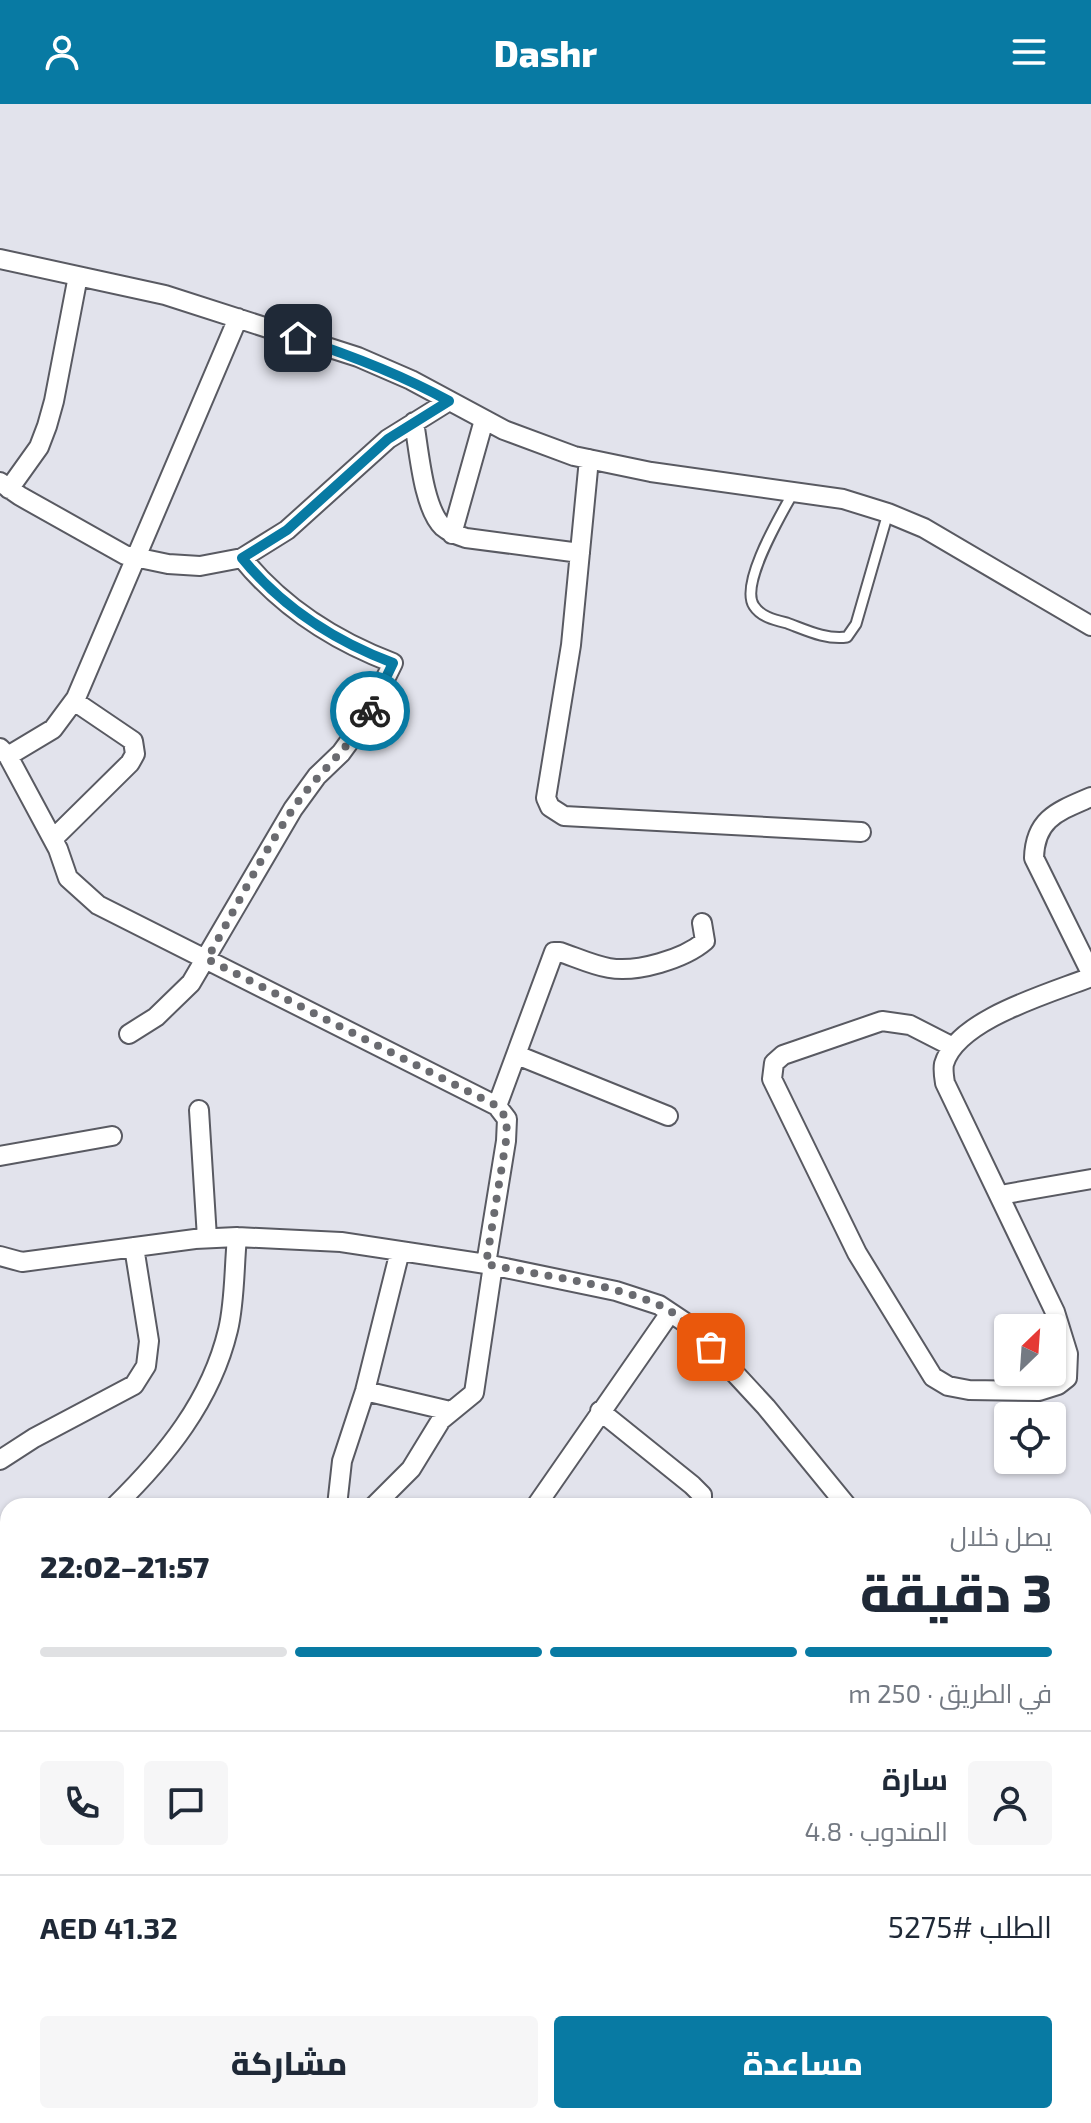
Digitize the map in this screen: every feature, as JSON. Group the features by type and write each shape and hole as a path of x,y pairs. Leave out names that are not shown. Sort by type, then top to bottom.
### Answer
{"street":[{"path":"0,259 165,295 358,357 411,380 484,420 537,444 589,459 651,472 843,499 888,513 924,528 1091,626"},
{"path":"78,276 47,426 39,447 5,485 125,555 168,564 200,566 242,558 287,530 388,439 449,401"},
{"path":"238,318 74,701 53,729 4,752 53,839 68,878 98,905 497,1106 507,1119 474,1393 441,1420 411,1469 382,1498"},
{"path":"452,534 484,420"},
{"path":"414,422 431,509 443,527 452,534 580,553"},
{"path":"589,459 571,645 546,798 550,807 564,816 861,832"},
{"path":"129,1034 176,999 207,959 293,809 365,720 393,663 360,650 334,635 274,593 242,558"},
{"path":"53,839 130,763 135,754 133,741 74,701"},
{"path":"953,1047 910,1025 882,1021 783,1055 774,1063 772,1079 857,1253 933,1377 948,1386 969,1390 1039,1391 1058,1385 1067,1378 1068,1354 1055,1312 945,1083 943,1066 953,1047 966,1033 989,1019 1091,975 1034,858 1034,841 1042,826 1055,813 1091,797"},
{"path":"497,1106 554,952 610,969 668,962 694,951 705,941 702,923"},
{"path":"517,1055 668,1116"},
{"path":"199,1110 207,1238"},
{"path":"0,1156 112,1136"},
{"path":"1000,1195 1091,1179"},
{"path":"123,1498 149,1473 196,1409 216,1373 229,1327 237,1237"},
{"path":"0,1256 22,1262 207,1238 341,1242 489,1264 616,1291 659,1305 692,1327 766,1407 842,1498"},
{"path":"4,1449 134,1385 146,1366 149,1341 134,1247"},
{"path":"338,1498 342,1461 365,1391 400,1251"},
{"path":"541,1498 670,1313"},
{"path":"365,1391 450,1411"},
{"path":"600,1411 675,1470 703,1498"}],"lane":[{"path":"794,491 758,563 750,593 753,606 766,617 833,639 847,637 856,624 888,513"}],"way so far":[{"path":"370,711 341,753 317,776 293,809 207,959 497,1106 507,1119 506,1141 486,1264 616,1291 659,1305 692,1327 711,1347"}],"route":[{"path":"298,338 358,357 449,401 388,439 287,530 242,558 274,593 334,635 360,650 393,663 370,711"}]}
